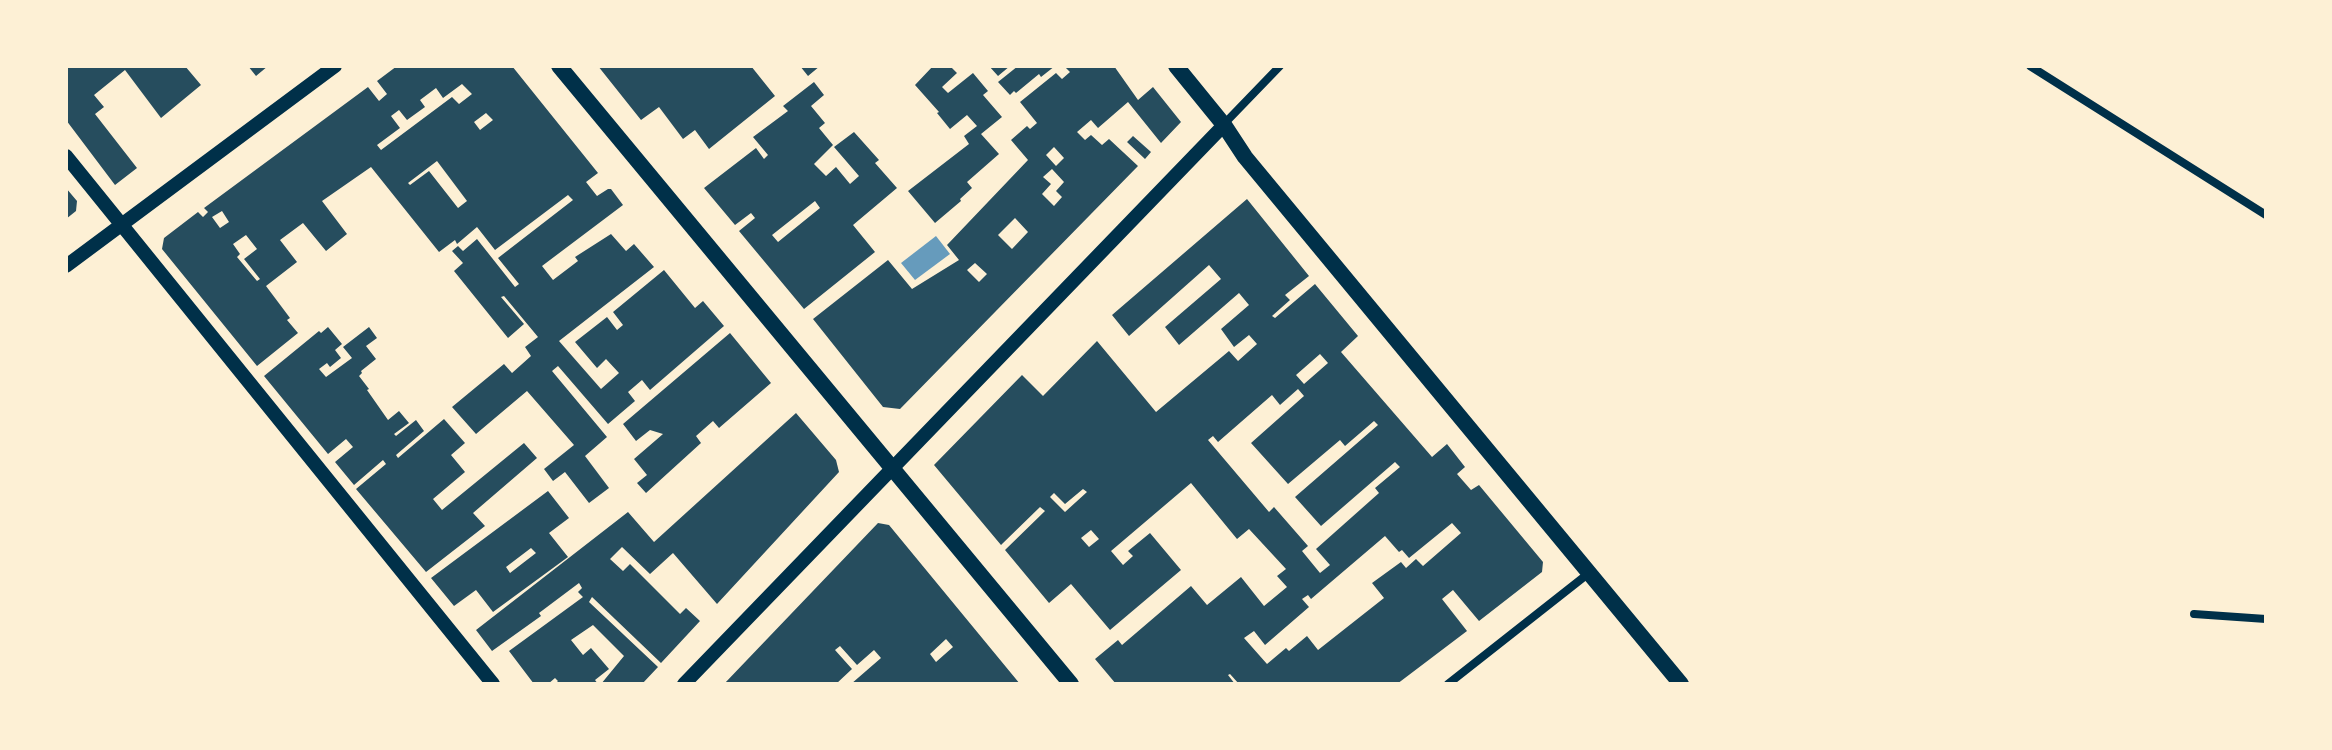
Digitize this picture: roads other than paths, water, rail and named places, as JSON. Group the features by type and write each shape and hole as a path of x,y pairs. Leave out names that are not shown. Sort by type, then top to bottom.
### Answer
{"main road":[{"path":"559,66 1071,684"},
{"path":"1176,66 1224,125 1245,157 1681,684"}],"street":[{"path":"66,266 335,66"},
{"path":"684,684 1280,66"},
{"path":"2030,66 2266,215"},
{"path":"66,156 493,684"},
{"path":"1448,684 1589,573"},
{"path":"2194,614 2266,619"}],"water":[{"path":"936,236 950,254 915,280 901,263"}]}
